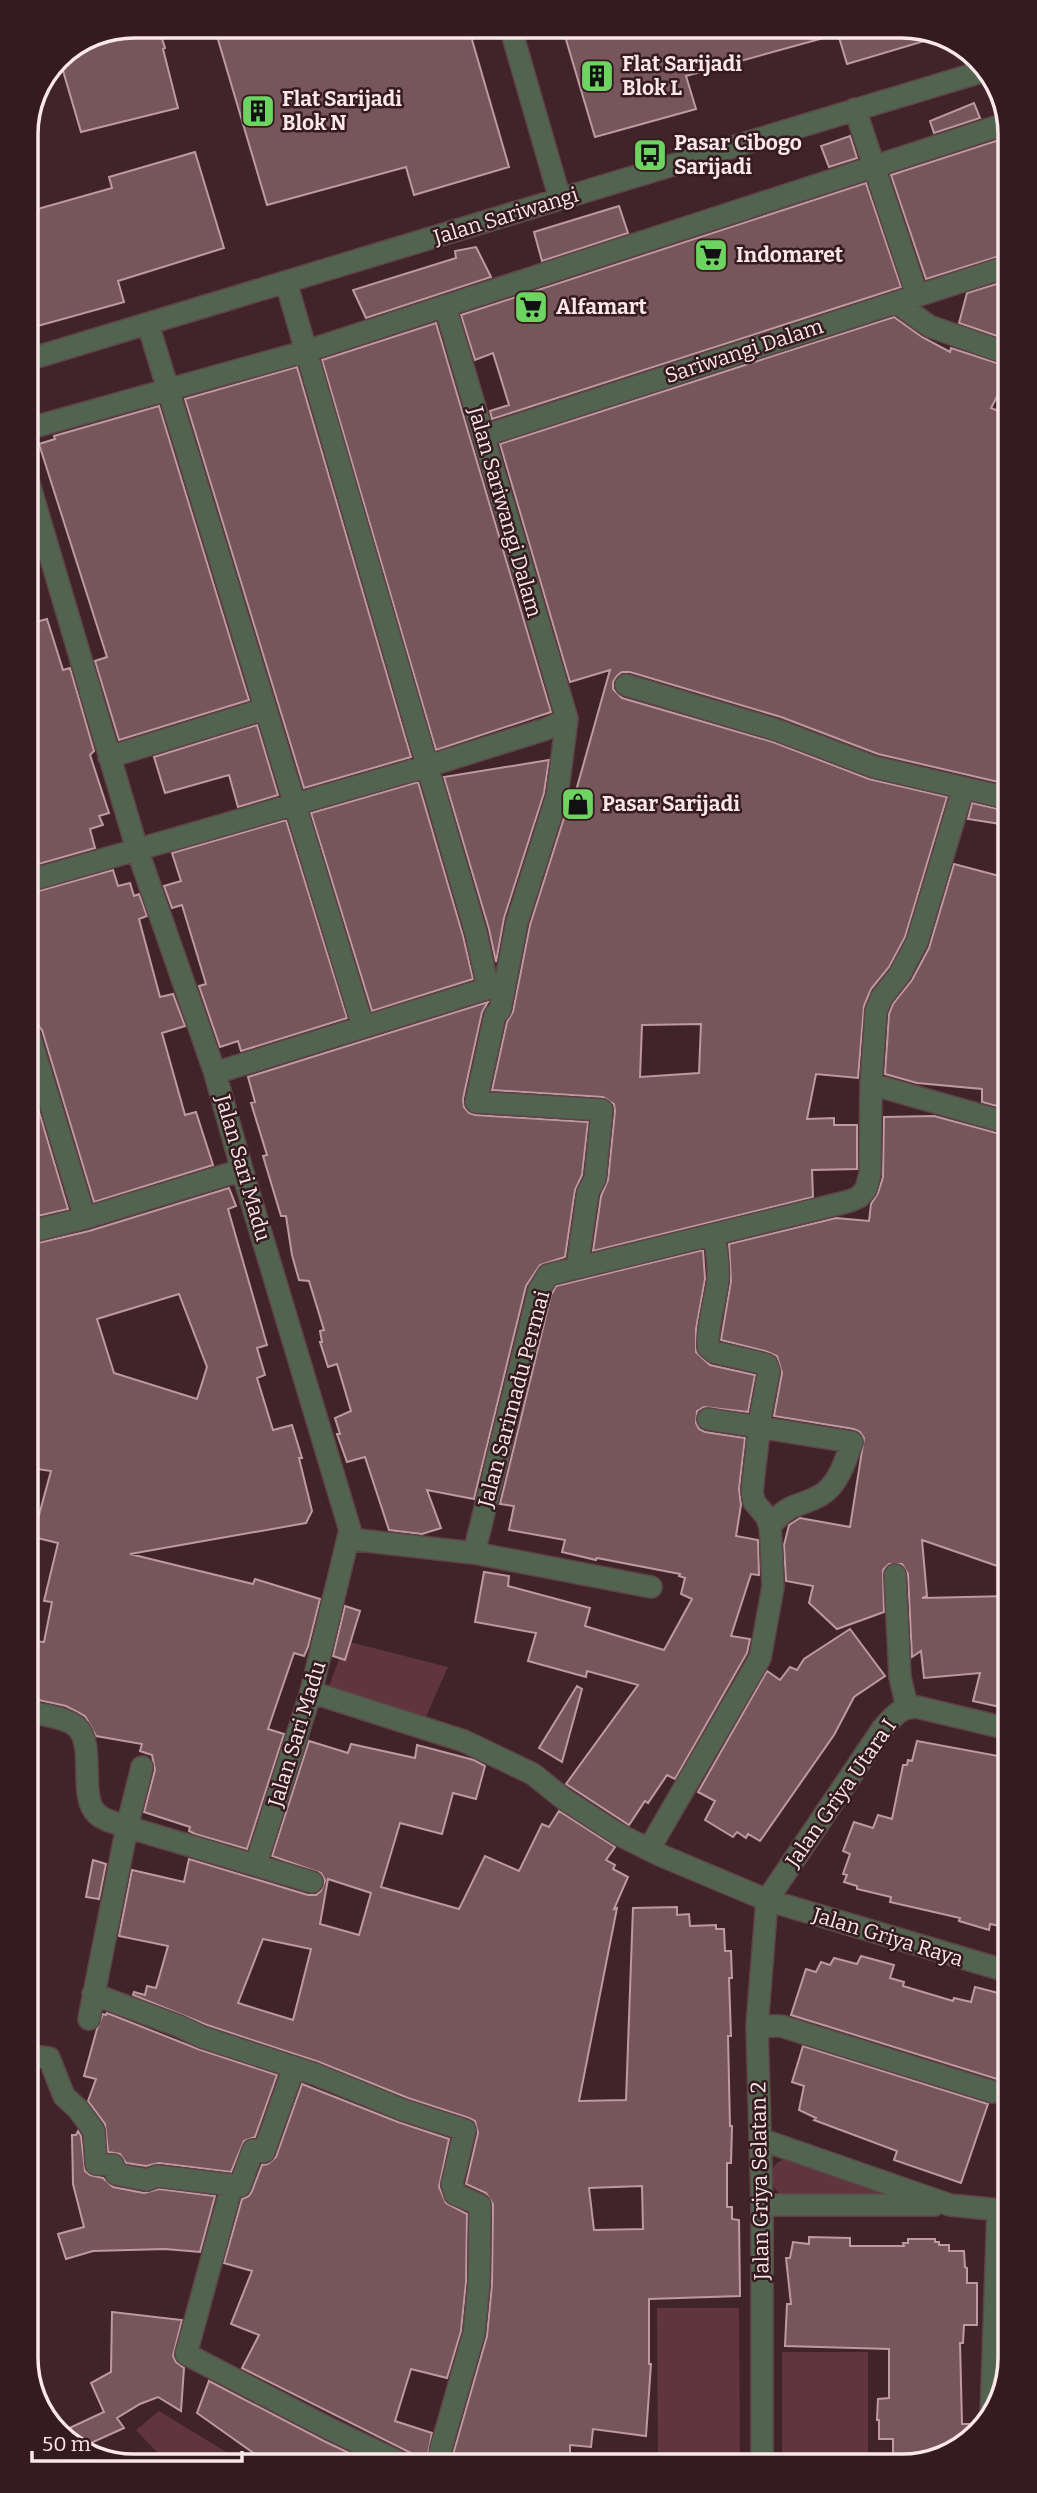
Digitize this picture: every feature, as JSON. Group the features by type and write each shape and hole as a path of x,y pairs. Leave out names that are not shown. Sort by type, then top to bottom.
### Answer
{"street":[{"path":"514,38 560,199"},
{"name":"Jalan Sariwangi","path":"39,356 976,73"},
{"path":"855,109 917,295"},
{"path":"39,426 307,351 998,126"},
{"name":"Sariwangi Dalam","path":"483,436 998,270"},
{"path":"215,1073 486,989 479,943 286,282"},
{"path":"895,302 929,326 998,350"},
{"name":"Jalan Sariwangi Dalam","path":"444,306 567,719"},
{"path":"148,324 362,1027"},
{"name":"Jalan Sari Madu","path":"39,518 108,757 215,1073 348,1517 349,1539 311,1692 256,1864"},
{"path":"626,685 777,730 874,767 998,796"},
{"path":"108,757 265,709"},
{"path":"39,878 428,766 546,730 567,719"},
{"path":"567,719 557,796 517,922 500,1010 495,1015 476,1102 602,1110 595,1179 589,1192 577,1267"},
{"name":"Jalan Sarimadu Permai","path":"474,1553 539,1290 548,1275 714,1236 859,1197 866,1189 870,1174 871,1084 876,1011 917,942 963,789"},
{"path":"39,1065 85,1218"},
{"path":"871,1084 998,1120"},
{"path":"39,1230 242,1170"},
{"path":"649,1849 760,1658 773,1587 770,1526 766,1516 754,1502 752,1491 769,1371 767,1365 714,1352 708,1347 707,1336 718,1280 714,1236"},
{"path":"708,1419 852,1442 838,1477 823,1494 789,1507 770,1526"},
{"path":"349,1539 474,1553 651,1587"},
{"path":"895,1575 900,1677 907,1707"},
{"name":"Jalan Griya Raya","path":"311,1692 464,1741 533,1774 564,1800 618,1834 767,1900 998,1968"},
{"name":"Jalan Griya Utara I","path":"767,1900 883,1728 899,1710 917,1707 998,1726"},
{"path":"38,1714 62,1719 77,1727 84,1741 91,1807 99,1816 127,1827 312,1882"},
{"path":"89,2019 127,1827 142,1767"},
{"name":"Jalan Griya Selatan 2","path":"762,2454 762,2205 757,2026 767,1900"},
{"path":"93,1994 202,2037 465,2130 452,2184 455,2194 480,2205 479,2283 474,2333 441,2454"},
{"path":"757,2026 781,2026 993,2092"},
{"path":"38,2057 49,2058 64,2096 78,2109 94,2131 96,2164 113,2165 116,2174 147,2180 157,2176 240,2186 253,2150 264,2152 293,2067"},
{"path":"760,2139 950,2205"},
{"path":"232,2185 186,2354 382,2454"},
{"path":"762,2205 950,2205 998,2210"},
{"path":"992,2393 998,2300"}],"shaded area":[{"path":"346,1641 448,1667 424,1721 327,1691"},
{"path":"789,2158 889,2195 781,2195 773,2184 771,2173 777,2164"},
{"path":"657,2308 739,2308 740,2454 658,2454"},
{"path":"782,2352 868,2352 868,2454 782,2454"},
{"path":"159,2411 229,2454 159,2454 136,2430"}],"building":[{"path":"162,38 178,108 81,132 63,71 67,67 81,55 116,40"},
{"path":"218,38 472,38 509,167 414,195 406,167 267,205"},
{"path":"566,39 820,39 686,76 696,109 595,137"},
{"path":"839,39 924,41 847,64"},
{"path":"974,103 980,118 934,133 930,121"},
{"path":"850,136 857,158 829,167 821,146"},
{"path":"998,140 998,256 926,279 891,175"},
{"path":"195,152 224,248 118,281 124,302 39,326 39,209 112,188 109,177"},
{"path":"866,183 901,287 492,419 490,411 509,405 493,353 475,360 461,315"},
{"path":"619,206 628,233 542,261 534,232"},
{"path":"476,247 491,277 366,318 353,290 456,258 455,251"},
{"path":"998,283 998,336 959,323 967,293"},
{"path":"894,317 922,337 950,352 951,348 998,363 998,395 991,408 998,411 998,782 878,754 781,717 630,672 622,672 613,682 613,689 622,698 773,742 869,779 947,797 905,937 889,967 871,989 864,1006 858,1078 816,1074 807,1119 834,1118 834,1125 857,1125 857,1169 812,1170 813,1197 593,1251 601,1196 608,1180 614,1104 603,1097 492,1090 507,1022 513,1012 530,925 570,799 572,805 610,670 570,682 500,444","holes":["701,1024 699,1073 640,1077 642,1025"]},
{"path":"436,323 551,712 436,750 322,360"},
{"path":"297,367 411,757 304,788 185,399"},
{"path":"159,406 249,700 119,740 95,661 107,657 39,444 55,439 54,436"},
{"path":"47,619 63,670 70,668 94,751 90,755 109,813 99,816 103,825 90,829 95,848 39,864 39,621"},
{"path":"257,725 278,795 238,807 229,775 165,793 154,757"},
{"path":"549,760 544,793 504,918 496,962 489,929 444,777"},
{"path":"418,782 473,979 372,1011 311,813"},
{"path":"972,803 998,809 998,824 968,819"},
{"path":"286,820 347,1018 241,1051 238,1041 220,1047 199,986 206,984 182,905 172,908 164,886 181,881 172,853"},
{"path":"954,864 998,876 998,1106 982,1102 982,1089 917,1083 885,1074 889,1014 929,948"},
{"path":"113,870 118,886 130,883 134,896 139,894 147,916 139,919 160,997 173,994 185,1026 162,1033 185,1115 196,1112 213,1165 94,1202 39,1026 39,891"},
{"path":"488,1002 482,1012 463,1099 464,1107 475,1115 588,1122 582,1175 575,1190 565,1257 540,1265 526,1286 474,1499 427,1490 441,1528 422,1534 389,1530 365,1457 347,1462 337,1434 340,1434 335,1418 351,1411 337,1364 328,1367 320,1342 320,1331 324,1330 309,1281 299,1280 286,1216 281,1216 263,1156 267,1155 251,1103 255,1102 248,1077"},
{"path":"39,1110 68,1209 39,1216"},
{"path":"934,1116 998,1133 998,1566 922,1540 927,1596 922,1598 998,1596 998,1707 973,1701 980,1673 924,1678 921,1651 912,1657 908,1574 902,1564 889,1564 883,1570 884,1612 837,1629 809,1603 813,1586 786,1581 784,1545 789,1525 800,1518 850,1527 864,1438 854,1429 774,1416 782,1373 777,1356 721,1340 731,1281 729,1244 836,1218 869,1221 871,1204 883,1177 884,1117"},
{"path":"229,1188 236,1206 228,1209 267,1345 257,1348 265,1375 257,1378 273,1430 292,1425 302,1458 299,1458 312,1511 306,1523 130,1554 253,1584 255,1579 320,1599 308,1647 304,1656 294,1653 268,1729 284,1734 247,1849 195,1834 189,1831 190,1827 144,1812 155,1770 152,1755 140,1751 142,1744 96,1736 85,1716 66,1706 38,1700 38,1642 44,1642 52,1602 44,1601 58,1543 38,1538 38,1517 51,1471 38,1469 39,1243 89,1231","holes":["179,1294 207,1367 197,1399 114,1373 97,1319"]},
{"path":"703,1250 705,1279 696,1329 696,1352 710,1365 755,1375 748,1412 704,1407 697,1411 696,1423 699,1429 705,1432 745,1438 739,1489 741,1505 736,1536 758,1540 759,1575 751,1574 731,1636 750,1639 747,1653 675,1779 667,1775 629,1825 566,1784 638,1685 587,1671 586,1677 528,1661 536,1633 475,1622 484,1572 509,1576 508,1586 590,1608 585,1626 664,1650 692,1599 681,1594 685,1578 679,1576 680,1574 562,1552 565,1540 509,1530 514,1506 500,1504 551,1295 556,1286"},
{"path":"345,1606 360,1611 345,1660 333,1656"},
{"path":"850,1629 885,1676 854,1697 834,1735 760,1841 748,1834 746,1838 737,1832 733,1837 705,1820 715,1801 698,1792 767,1671 780,1680 790,1667 797,1670 804,1659"},
{"path":"577,1686 582,1689 562,1762 539,1748"},
{"path":"309,1741 348,1753 351,1744 415,1758 417,1745 474,1760 485,1766 476,1799 453,1793 442,1834 400,1823 381,1887 459,1909 485,1856 519,1871 542,1824 549,1827 559,1811 615,1847 606,1860 615,1865 613,1869 628,1877 614,1909 617,1908 579,2101 626,2100 633,1908 677,1907 677,1915 689,1914 690,1926 716,1925 716,1929 724,1929 725,1951 731,1951 732,1978 729,1978 731,2036 728,2036 732,2126 731,2163 727,2163 727,2207 732,2207 732,2219 739,2220 740,2296 649,2299 651,2364 646,2436 593,2429 591,2447 570,2445 570,2454 454,2454 487,2336 492,2284 493,2204 486,2193 466,2184 478,2133 475,2121 408,2098 319,2062 207,2025 133,1995 134,1992 145,1995 147,1986 156,1988 168,1946 119,1936 132,1870 184,1882 189,1859 308,1895 316,1895 321,1891 325,1880 321,1873 272,1856","holes":["328,1879 371,1893 359,1935 320,1924","263,1939 311,1949 293,2020 238,2003","642,2186 643,2229 594,2230 589,2188"]},
{"path":"917,1741 998,1756 998,1926 990,1924 989,1930 959,1921 960,1918 890,1902 891,1897 857,1889 857,1886 844,1882 847,1875 843,1874 850,1854 843,1851 854,1822 873,1828 878,1815 892,1819 903,1765 907,1765 908,1760 912,1761"},
{"path":"93,1860 106,1864 99,1899 86,1897"},
{"path":"861,1956 894,1965 890,1978 904,1982 903,1986 953,2001 954,1998 971,2002 975,1987 998,1993 997,2079 791,2015 806,1969 816,1972 821,1962 830,1965 834,1958 857,1964"},
{"path":"107,2013 198,2049 277,2075 255,2137 244,2141 231,2172 159,2163 146,2166 126,2163 120,2154 108,2152 105,2124 88,2101 96,2079 84,2076 97,2029 103,2014"},
{"path":"803,2046 988,2104 961,2183 894,2160 897,2151 814,2120 816,2118 799,2110 804,2086 792,2082"},
{"path":"302,2084 449,2139 439,2187 446,2203 467,2214 466,2282 461,2331 447,2378 411,2369 395,2421 432,2433 428,2454 412,2454 242,2368 259,2335 231,2324 252,2271 224,2263 242,2199 252,2191 262,2165 268,2164 276,2157"},
{"path":"78,2131 85,2171 103,2178 113,2187 144,2193 159,2189 215,2196 200,2252 165,2249 93,2251 66,2259 58,2234 84,2227 73,2184 72,2135 76,2135"},
{"path":"809,2237 850,2238 850,2246 904,2246 903,2243 908,2243 908,2239 935,2239 939,2245 949,2245 949,2251 964,2251 967,2283 977,2283 977,2325 964,2325 963,2343 960,2343 962,2424 972,2424 961,2435 933,2449 915,2454 893,2454 893,2439 879,2439 877,2420 878,2399 889,2398 889,2349 785,2346 787,2304 791,2304 786,2258 790,2258 793,2242 809,2244"},
{"path":"112,2312 182,2320 173,2356 184,2368 181,2411 158,2397 117,2418 124,2428 90,2444 69,2428 104,2412 91,2383 111,2372"},
{"path":"209,2381 351,2454 255,2454 197,2413"}],"place":[{"name":"Flat Sarijadi Blok L","path":"597,76"},
{"name":"Flat Sarijadi Blok N","path":"258,111"},
{"name":"Pasar Cibogo Sarijadi","path":"650,155"},
{"name":"Indomaret","path":"711,255"},
{"name":"Alfamart","path":"531,307"},
{"name":"Pasar Sarijadi","path":"578,804"}]}
